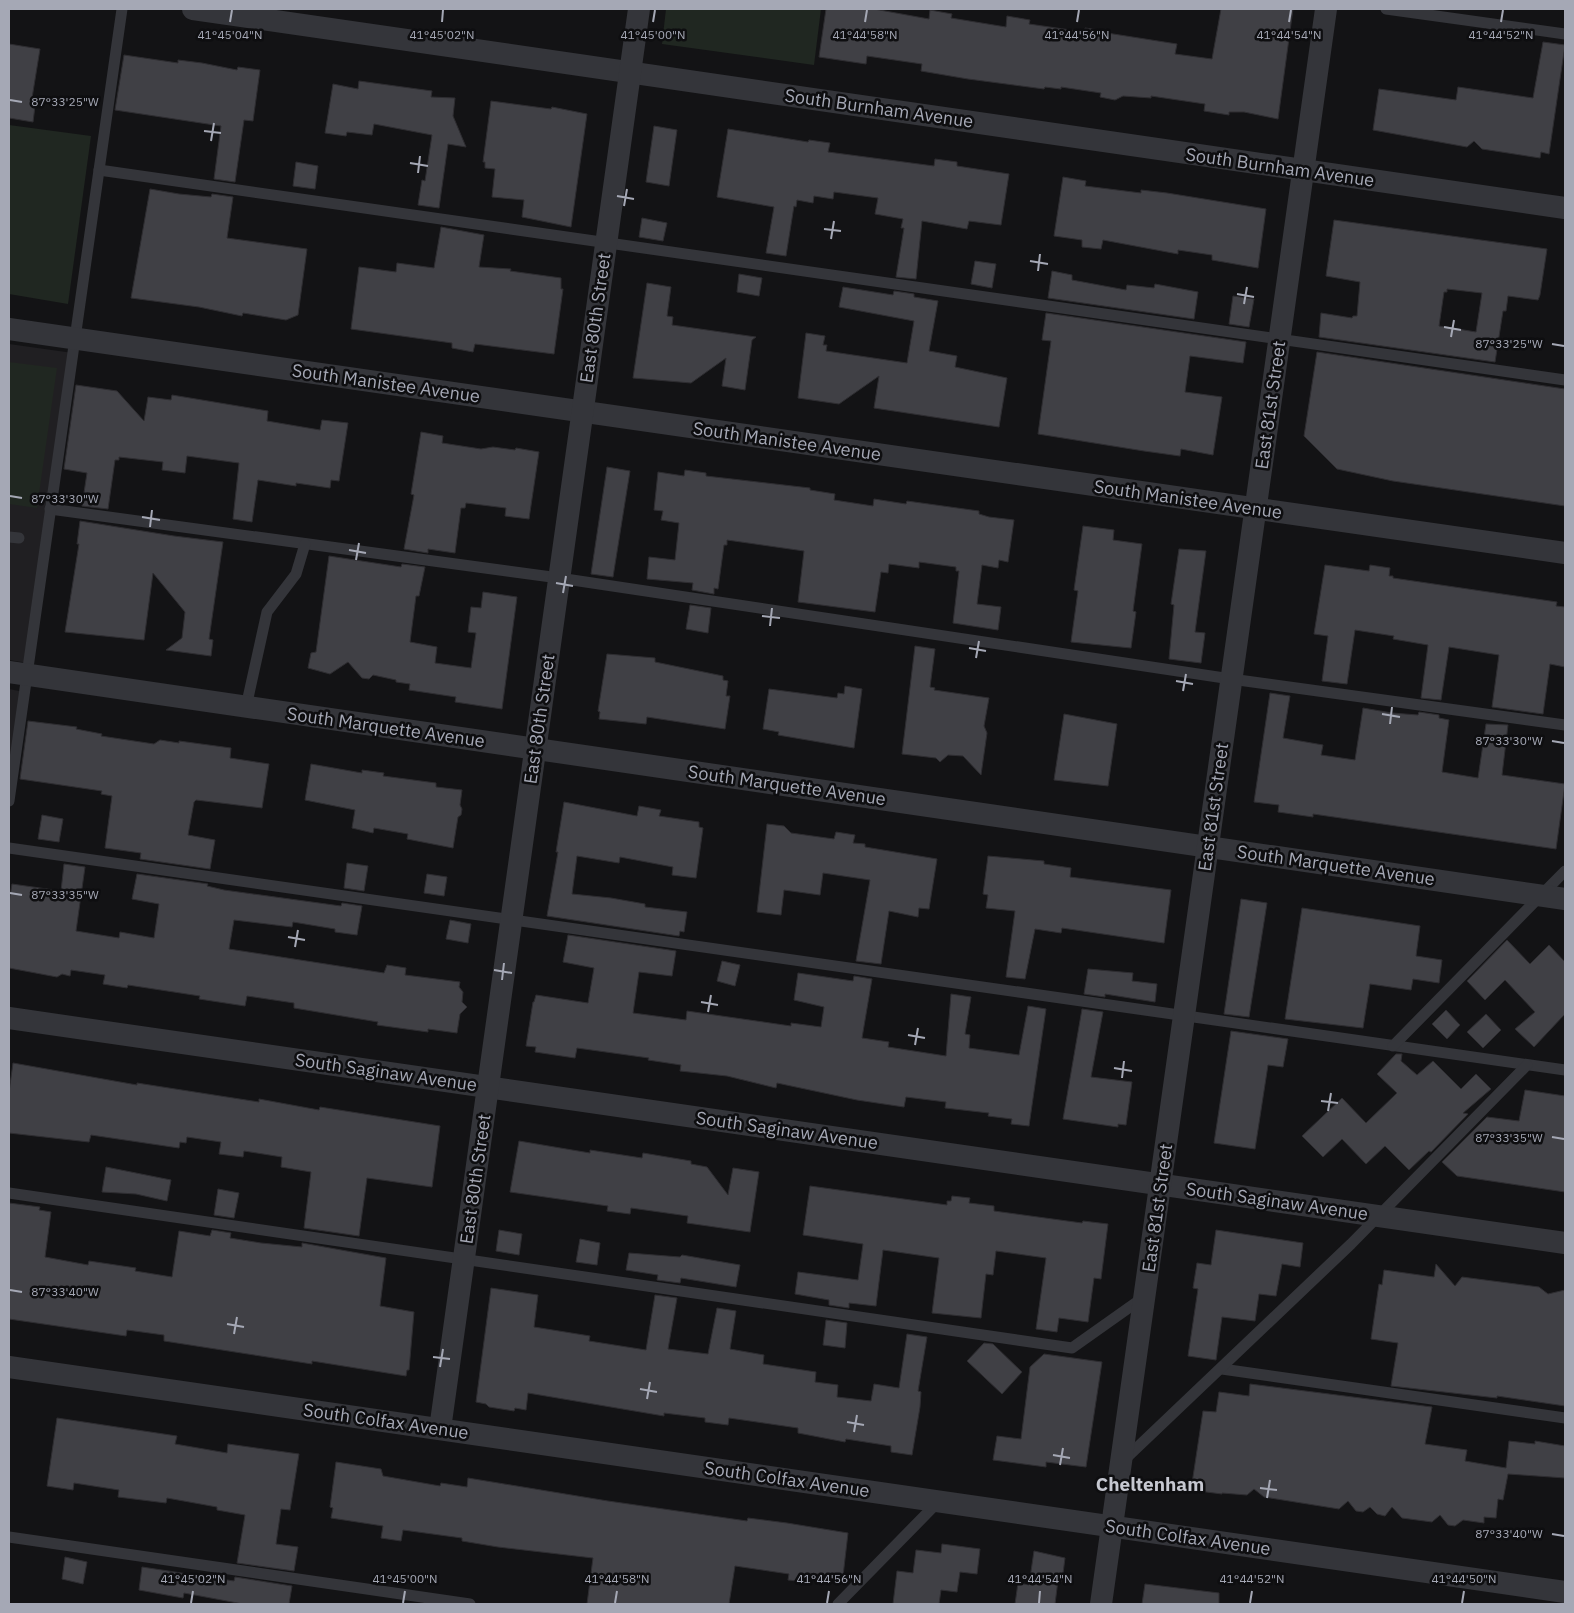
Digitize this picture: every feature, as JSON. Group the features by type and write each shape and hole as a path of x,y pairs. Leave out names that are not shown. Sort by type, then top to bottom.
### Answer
{"street":[{"name":"South Burnham Avenue","path":"193,9 1565,208"},
{"name":"East 80th Street","path":"440,1429 639,9"},
{"name":"East 81st Street","path":"1101,1604 1326,9"},
{"name":"South Manistee Avenue","path":"9,329 1565,553"},
{"name":"South Marquette Avenue","path":"18,673 1565,899"},
{"name":"South Saginaw Avenue","path":"9,1018 1565,1243"},
{"name":"South Colfax Avenue","path":"9,1367 1565,1592"}],"lane":[{"path":"9,801 18,673 50,509 122,9"},
{"path":"1386,9 1565,34"},
{"path":"99,170 1565,380"},
{"path":"50,509 559,578 1231,679 1565,725"},
{"path":"246,706 267,612 296,574 305,544"},
{"path":"9,848 1565,1070"},
{"path":"1394,1046 1565,871"},
{"path":"1121,1462 1222,1369 1379,1216 1527,1065"},
{"path":"9,1193 1072,1348 1144,1296"},
{"path":"1222,1369 1565,1418"},
{"path":"838,1604 939,1501"},
{"path":"9,1537 470,1604"}],"shaded area":[{"path":"666,9 821,9 814,65 662,44"},
{"path":"9,125 91,136 68,304 9,294"},
{"path":"9,344 73,353 28,663 9,660"},
{"path":"9,362 57,368 37,508 9,504"},
{"path":"9,689 24,692 9,801"}],"building":[{"path":"826,9 874,9 929,19 930,10 952,14 951,18 1006,27 1007,16 1030,20 1029,24 1084,32 1085,28 1177,44 1175,54 1212,59 1221,9 1293,9 1278,119 1244,112 1229,112 1229,115 1204,111 1205,104 1151,96 1151,98 1123,96 1115,100 1100,97 1101,93 1061,87 1061,89 1045,87 1044,89 968,79 921,71 922,64 867,56 866,64 819,57"},
{"path":"1543,42 1565,45 1549,154 1541,152 1540,158 1482,149 1474,141 1467,147 1373,130 1379,89 1456,100 1458,87 1533,98"},
{"path":"9,44 40,49 32,98 36,98 33,122 9,118"},
{"path":"124,55 178,63 178,60 202,63 237,70 238,67 260,70 253,121 244,120 235,182 214,179 221,126 115,110"},
{"path":"359,81 432,91 431,97 455,98 453,116 466,147 448,144 439,208 418,205 422,180 425,181 432,135 374,124 372,135 347,132 346,136 325,133 333,84 358,89"},
{"path":"491,101 551,109 552,107 587,114 571,227 522,217 524,200 492,197 495,169 485,168 485,162 483,162"},
{"path":"654,126 677,130 669,186 646,182"},
{"path":"728,129 808,142 809,140 830,143 828,152 934,166 935,159 957,162 957,166 1009,174 1001,225 969,221 967,229 922,221 916,279 896,277 904,228 901,228 903,219 875,214 878,198 834,192 833,199 814,196 813,203 797,200 796,207 794,206 786,256 766,253 774,207 717,197"},
{"path":"296,162 318,166 315,189 293,186"},
{"path":"1063,177 1086,181 1085,186 1141,193 1141,190 1167,193 1266,209 1258,268 1212,260 1212,255 1178,250 1178,254 1103,240 1101,249 1082,247 1082,240 1054,236"},
{"path":"150,189 179,194 211,197 212,194 233,197 227,238 307,249 298,315 286,320 243,313 242,316 199,307 131,298"},
{"path":"642,218 667,223 663,241 639,237"},
{"path":"1334,220 1547,249 1538,300 1508,296 1506,311 1503,311 1495,362 1319,337 1321,313 1352,318 1357,316 1360,282 1326,276","holes":["1447,289 1482,293 1476,332 1439,326 1444,292 1447,292"]},
{"path":"441,227 484,235 479,267 511,269 510,271 561,278 561,289 563,289 554,354 475,344 473,352 452,348 452,343 351,329 359,267 396,272 397,263 434,268"},
{"path":"975,261 996,264 992,288 971,284"},
{"path":"1052,271 1072,275 1072,280 1126,290 1127,285 1154,288 1155,284 1198,292 1194,319 1048,298"},
{"path":"739,274 762,278 759,296 737,292"},
{"path":"647,283 671,287 667,316 673,317 672,325 756,337 752,340 745,390 722,386 726,358 691,383 633,378"},
{"path":"843,287 893,295 894,291 914,294 914,297 938,301 929,351 957,356 955,367 1007,378 999,427 874,408 879,376 839,404 798,398 806,333 825,336 823,345 827,345 826,351 907,363 914,321 839,307"},
{"path":"1233,296 1254,299 1249,327 1229,324"},
{"path":"1046,313 1246,342 1243,363 1190,356 1185,392 1222,397 1213,455 1181,449 1180,456 1038,434 1051,341 1042,340"},
{"path":"1317,352 1565,389 1565,506 1393,481 1337,469 1304,436"},
{"path":"76,385 117,391 144,421 148,397 171,400 172,395 268,411 267,421 320,430 322,420 348,423 339,481 331,480 330,488 296,483 296,486 258,480 252,522 233,519 239,463 187,456 185,473 162,470 163,462 119,457 119,460 115,460 108,509 82,506 87,473 64,469"},
{"path":"421,432 443,436 442,443 481,449 493,447 515,450 516,448 539,452 529,519 505,516 506,508 466,503 465,508 461,508 455,553 428,549 428,553 404,549 414,495 411,494"},
{"path":"607,467 630,471 613,577 591,574"},
{"path":"685,470 706,473 706,476 810,488 810,490 835,494 834,500 873,506 874,499 906,504 907,501 979,511 979,514 989,517 1014,520 1008,562 999,560 998,568 982,565 977,604 1001,607 998,630 953,623 959,571 956,571 956,567 919,562 919,568 889,564 888,573 881,572 875,612 798,602 804,551 727,540 727,545 724,545 718,589 714,588 714,594 692,590 693,583 647,579 649,557 675,560 679,523 661,520 663,511 654,510 658,472 684,476"},
{"path":"80,521 223,542 209,639 213,640 211,656 166,650 182,638 185,612 153,573 144,640 65,632 79,544 77,544"},
{"path":"1083,526 1114,530 1113,540 1142,544 1133,611 1136,612 1131,648 1071,642 1078,591 1074,590"},
{"path":"1179,549 1206,551 1195,632 1205,633 1201,663 1169,659 1174,605 1171,604"},
{"path":"329,556 401,567 402,564 425,567 419,596 416,596 410,642 437,647 435,663 471,668 476,633 468,632 471,607 481,608 483,592 517,597 502,709 455,702 456,697 409,690 410,684 396,682 396,680 373,675 369,679 362,678 348,662 330,674 308,668 311,653 316,652"},
{"path":"1325,565 1369,571 1370,565 1390,568 1389,576 1393,576 1393,578 1557,602 1556,606 1565,607 1565,667 1550,664 1543,714 1492,707 1499,655 1449,647 1441,700 1421,698 1428,645 1393,639 1394,636 1355,630 1347,684 1322,681 1328,636 1314,634"},
{"path":"690,605 711,608 708,633 686,629"},
{"path":"915,646 935,649 930,687 935,688 934,690 989,698 984,726 987,733 981,775 963,756 948,755 940,762 936,758 902,754"},
{"path":"607,654 655,658 655,662 723,676 723,680 728,681 726,696 730,696 725,729 647,717 646,724 599,719 600,712 598,711"},
{"path":"845,686 862,689 854,748 778,735 779,732 763,729 769,689 837,698 838,693 844,694"},
{"path":"1270,693 1290,696 1283,738 1323,745 1321,755 1355,760 1363,708 1392,713 1418,715 1419,712 1439,715 1439,718 1449,720 1442,772 1478,778 1486,724 1508,725 1502,775 1565,784 1556,849 1313,814 1313,817 1278,812 1279,805 1254,802"},
{"path":"1064,714 1117,724 1108,786 1054,780"},
{"path":"28,721 77,727 76,729 102,734 101,736 154,744 160,740 231,748 230,758 269,764 262,808 196,800 194,802 188,835 215,840 210,869 140,859 141,853 105,848 112,796 101,794 102,791 20,779"},
{"path":"311,764 362,773 362,770 384,773 383,776 436,783 436,787 462,790 460,805 462,809 461,815 458,817 453,848 407,839 408,834 374,828 373,833 352,828 355,810 305,800"},
{"path":"564,802 637,816 639,806 661,810 659,816 699,822 699,827 703,828 696,878 672,875 673,867 620,857 619,863 577,856 572,894 611,898 645,904 645,907 687,912 684,932 680,931 679,936 547,916"},
{"path":"42,815 63,819 59,842 38,839"},
{"path":"767,824 784,826 791,833 834,839 836,832 855,835 853,843 865,844 865,847 937,859 929,909 919,908 918,917 889,911 881,964 856,961 870,880 823,873 820,895 784,890 781,915 757,912"},
{"path":"988,856 1044,861 1044,864 1071,868 1070,877 1171,890 1164,943 1062,928 1061,933 1035,929 1025,979 1006,977 1015,911 986,908 988,895 983,894"},
{"path":"347,863 368,866 364,891 344,888"},
{"path":"64,864 85,867 76,931 119,938 120,932 154,938 159,904 132,899 137,874 208,884 207,886 224,890 341,906 342,903 362,906 357,935 335,932 335,929 293,922 292,927 234,920 229,949 384,973 387,965 406,968 405,975 460,982 459,987 463,992 462,1002 467,1007 460,1014 457,1033 428,1029 428,1032 377,1025 378,1022 294,1008 294,1003 247,996 245,1006 199,999 200,996 128,985 127,988 103,984 105,975 71,970 70,976 62,974 57,977 9,968 9,902 12,884 61,891"},
{"path":"427,874 447,877 444,896 424,893"},
{"path":"1241,899 1267,903 1249,1017 1224,1014"},
{"path":"1302,908 1420,926 1416,956 1442,960 1439,983 1413,979 1411,990 1370,984 1363,1028 1285,1019"},
{"path":"450,920 471,924 468,943 446,939"},
{"path":"568,935 676,951 672,976 639,972 633,1013 686,1020 687,1011 791,1026 791,1023 821,1027 824,1007 794,1000 798,973 853,981 854,976 872,979 862,1038 889,1042 888,1047 946,1056 951,994 971,997 965,1034 970,1035 969,1048 1019,1055 1028,1006 1046,1009 1029,1126 1011,1124 1012,1119 988,1116 989,1113 945,1108 946,1102 906,1097 904,1107 857,1100 777,1083 776,1088 727,1076 680,1071 681,1065 648,1060 649,1058 577,1048 575,1058 535,1052 536,1047 526,1046 533,1002 536,995 588,1003 594,968 563,962"},
{"path":"1507,940 1530,964 1549,945 1565,962 1565,1014 1534,1047 1515,1029 1535,1012 1505,980 1485,1000 1467,981"},
{"path":"722,961 740,965 735,986 717,981"},
{"path":"1088,969 1133,973 1132,981 1157,984 1155,1002 1105,994 1105,997 1084,994"},
{"path":"1082,1009 1103,1012 1091,1077 1132,1082 1126,1125 1118,1124 1118,1127 1063,1119"},
{"path":"1446,1010 1460,1025 1447,1039 1432,1024"},
{"path":"1486,1014 1501,1030 1483,1048 1467,1032"},
{"path":"1231,1031 1288,1039 1283,1067 1268,1065 1255,1149 1214,1143"},
{"path":"1396,1054 1402,1054 1401,1061 1417,1075 1433,1061 1461,1089 1476,1074 1491,1089 1463,1113 1468,1114 1431,1152 1429,1151 1409,1170 1385,1146 1366,1164 1342,1139 1323,1157 1302,1136 1342,1098 1366,1123 1397,1093 1377,1074"},
{"path":"13,1063 137,1085 137,1083 259,1102 259,1099 319,1110 320,1107 440,1126 432,1187 367,1178 359,1236 304,1228 311,1172 281,1167 282,1157 244,1151 243,1157 219,1154 221,1142 187,1137 186,1143 180,1142 179,1148 91,1135 89,1142 9,1133 9,1092"},
{"path":"1525,1090 1565,1096 1565,1192 1457,1176 1442,1162 1487,1117 1519,1121"},
{"path":"519,1141 590,1153 590,1150 642,1158 643,1153 691,1161 691,1164 707,1167 728,1195 733,1168 759,1172 750,1232 687,1223 688,1216 631,1208 630,1214 607,1211 608,1206 510,1192"},
{"path":"106,1167 171,1180 167,1201 136,1194 102,1192"},
{"path":"810,1186 947,1205 947,1201 951,1201 952,1196 970,1198 969,1203 994,1206 994,1211 1082,1223 1083,1221 1108,1224 1101,1279 1094,1278 1088,1322 1059,1318 1057,1332 1036,1329 1046,1258 996,1251 993,1275 986,1274 981,1318 932,1313 939,1258 883,1250 876,1306 849,1303 849,1308 829,1305 829,1300 795,1294 798,1272 858,1280 863,1244 803,1235"},
{"path":"218,1189 239,1193 234,1218 214,1215"},
{"path":"9,1203 40,1207 39,1210 51,1212 45,1257 88,1265 89,1261 136,1268 135,1271 172,1277 179,1231 210,1236 212,1230 231,1233 230,1238 261,1243 302,1247 302,1243 386,1258 380,1306 414,1312 409,1370 407,1370 406,1376 312,1361 312,1364 164,1341 164,1335 127,1330 126,1336 9,1319"},
{"path":"499,1230 522,1234 519,1255 496,1251"},
{"path":"1216,1230 1303,1243 1300,1267 1282,1264 1276,1296 1259,1294 1255,1321 1222,1317 1216,1360 1188,1356 1198,1289 1193,1288 1197,1263 1211,1265"},
{"path":"580,1239 600,1243 597,1265 576,1262"},
{"path":"629,1253 680,1257 682,1255 740,1265 736,1287 681,1278 680,1283 657,1280 658,1275 626,1270"},
{"path":"1436,1264 1455,1286 1462,1277 1539,1287 1548,1294 1565,1290 1565,1406 1497,1396 1497,1398 1391,1386 1398,1343 1371,1339 1379,1284 1382,1285 1384,1270 1434,1277"},
{"path":"491,1288 538,1295 534,1327 590,1336 589,1341 646,1350 655,1295 677,1298 668,1349 708,1354 717,1308 736,1311 730,1349 764,1355 763,1364 816,1372 815,1382 838,1385 837,1397 871,1401 874,1384 899,1388 907,1334 927,1337 918,1391 921,1392 920,1407 912,1455 891,1452 891,1446 846,1439 845,1442 798,1433 798,1428 729,1418 728,1425 705,1422 705,1418 664,1413 664,1416 528,1393 526,1410 515,1408 514,1411 489,1407 486,1404 476,1402"},
{"path":"826,1320 847,1323 845,1348 823,1345"},
{"path":"984,1343 993,1344 1022,1372 1002,1394 967,1361"},
{"path":"1044,1354 1102,1362 1086,1467 1046,1462 1046,1467 993,1460 997,1436 1021,1439 1030,1367"},
{"path":"1250,1384 1432,1407 1425,1444 1467,1450 1465,1461 1506,1468 1509,1441 1535,1444 1535,1441 1565,1446 1565,1478 1508,1474 1503,1500 1498,1499 1496,1518 1484,1517 1484,1523 1463,1520 1455,1526 1448,1525 1440,1515 1432,1522 1402,1518 1392,1507 1385,1516 1377,1514 1370,1507 1363,1512 1356,1511 1348,1501 1339,1509 1264,1497 1254,1489 1247,1495 1191,1490 1203,1411 1216,1412 1219,1392 1249,1396"},
{"path":"57,1418 177,1436 175,1444 227,1453 228,1444 299,1454 290,1510 281,1509 276,1544 298,1547 294,1571 237,1563 245,1515 217,1510 217,1507 167,1498 166,1503 118,1497 119,1490 74,1483 73,1490 47,1486"},
{"path":"336,1462 381,1469 383,1476 440,1486 441,1483 467,1487 468,1478 608,1501 747,1521 748,1518 787,1523 848,1533 843,1576 807,1573 806,1582 788,1580 789,1574 735,1566 729,1604 587,1604 593,1558 498,1547 462,1541 462,1538 403,1530 401,1541 381,1538 383,1526 331,1518 333,1508 330,1507"},
{"path":"942,1544 980,1549 977,1574 960,1572 957,1592 941,1590 939,1604 893,1604 897,1571 913,1573 916,1550 941,1553"},
{"path":"1034,1551 1065,1558 1062,1581 1058,1580 1055,1604 1015,1604 1018,1583 1029,1585"},
{"path":"65,1557 87,1562 83,1584 62,1579"},
{"path":"142,1567 234,1581 235,1577 292,1586 289,1604 243,1604 184,1593 183,1598 139,1590"},
{"path":"1145,1584 1219,1593 1219,1604 1142,1604"}],"district":[{"name":"Cheltenham","path":"1150,1484"}]}
